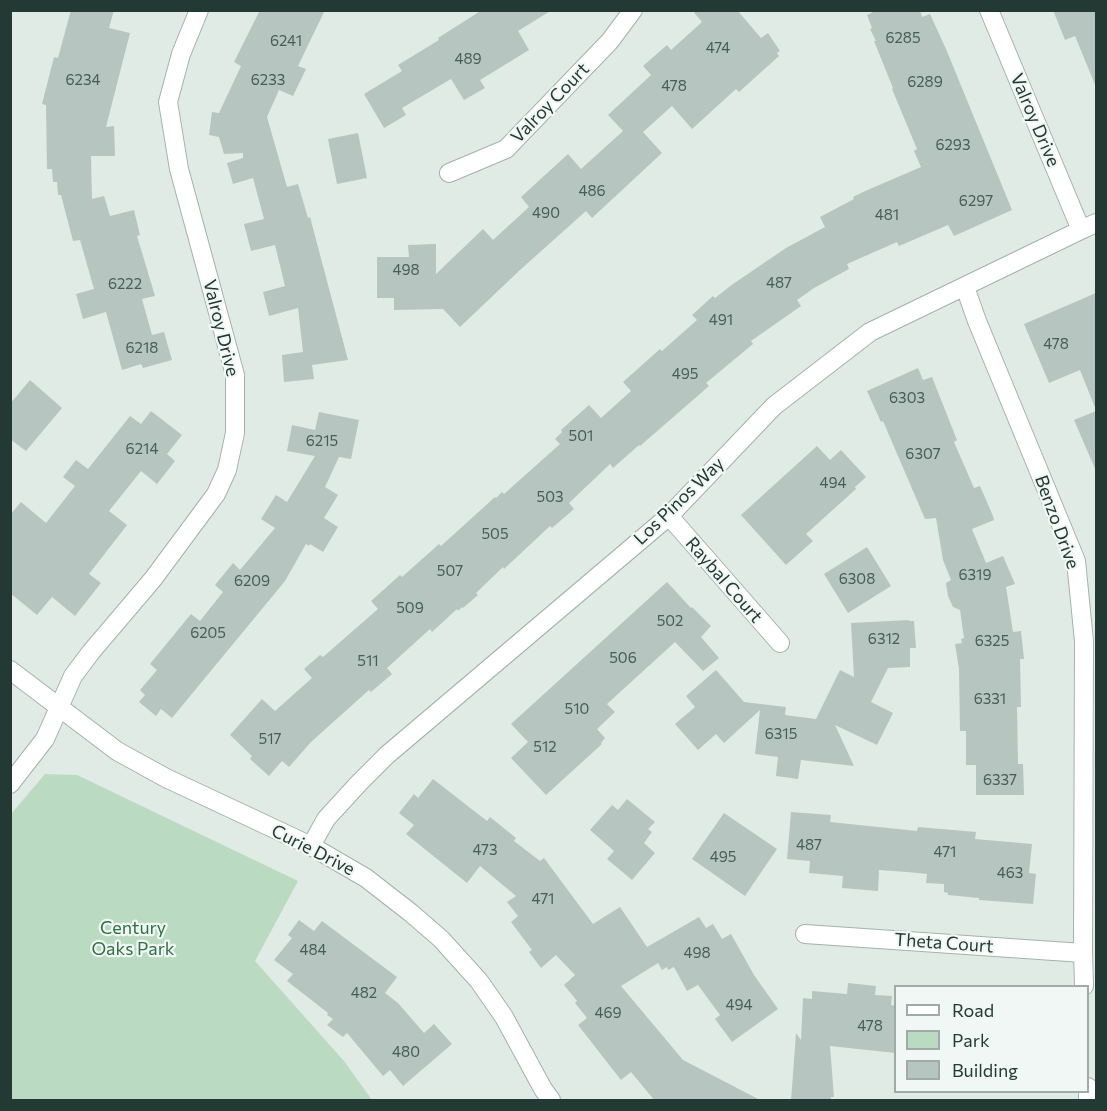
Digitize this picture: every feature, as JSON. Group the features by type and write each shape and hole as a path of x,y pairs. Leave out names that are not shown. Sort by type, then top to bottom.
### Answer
{"street":[{"name":"Valroy Drive","path":"10,784 45,739 73,676 153,579 216,494 226,470 235,434 235,375 179,169 168,102 181,54 199,10"},
{"name":"Valroy Court","path":"449,173 506,149 610,41 633,10"},
{"name":"Valroy Drive","path":"989,10 1089,226"},
{"name":"Los Pinos Way","path":"311,846 327,819 387,755 669,516 774,406 870,332 1089,226"},
{"name":"Benzo Drive","path":"965,287 1076,561 1084,641 1084,985"},
{"name":"Raybal Court","path":"669,516 780,643"},
{"name":"Curie Drive","path":"10,670 117,751 166,778 311,846 366,878 411,913 441,939 479,981 504,1017 551,1101"},
{"name":"Theta Court","path":"805,934 1083,953"}],"green space":[{"name":"Century Oaks Park","path":"45,774 77,775 298,881 255,961 344,1061 372,1100 11,1100 11,814"}],"building":[{"path":"71,10 114,10 109,28 130,33 106,127 114,126 115,156 91,156 92,199 104,196 110,216 134,210 140,235 137,236 155,296 142,299 152,335 164,332 172,360 143,368 141,364 122,370 106,312 83,319 76,294 94,289 80,240 73,241 61,195 58,195 57,182 53,182 52,169 47,169 46,105 42,104 54,57 58,58"},
{"path":"260,10 325,10 298,66 306,69 293,96 279,90 267,117 287,187 298,184 308,218 310,217 348,360 312,365 314,379 284,382 282,355 303,352 298,308 269,316 263,292 285,286 275,245 251,251 244,224 264,219 253,178 233,184 227,163 243,158 243,153 224,154 219,137 209,135 212,112 219,113 241,66 234,62"},
{"path":"482,10 552,10 518,31 529,50 480,80 485,88 464,100 451,79 402,108 406,115 384,128 364,94 402,71 398,65"},
{"path":"692,10 737,10 761,38 768,33 780,51 777,53 779,56 739,92 736,89 692,129 672,106 643,132 662,153 592,218 586,211 460,327 443,309 394,310 394,298 377,298 377,257 409,257 408,245 436,244 436,274 483,229 493,240 529,207 521,197 568,154 581,169 623,131 608,115 651,75 643,66 667,45 671,50 702,22"},
{"path":"877,10 920,10 922,17 930,14 1012,210 954,236 948,225 899,246 897,242 847,264 849,269 797,300 801,306 751,341 753,344 706,383 709,386 640,446 613,468 610,464 569,503 574,509 552,528 550,526 504,569 503,567 463,608 458,611 457,609 432,632 430,629 387,668 392,674 371,692 369,690 311,742 289,767 282,761 269,776 250,759 252,756 230,735 262,699 275,711 312,678 304,669 320,655 323,657 378,609 371,601 439,544 441,546 495,497 502,492 504,494 560,444 555,439 562,432 561,430 589,405 601,418 631,391 623,382 697,320 692,315 713,296 715,298 786,248 825,227 820,217 863,192 921,167 914,151 917,149 870,29 872,28 867,15"},
{"path":"1053,10 1096,10 1096,87 1075,36 1065,40"},
{"path":"358,133 367,178 337,184 328,139"},
{"path":"1096,293 1096,410 1080,370 1049,383 1024,324"},
{"path":"918,368 923,380 932,377 957,440 954,442 974,488 980,486 993,516 994,520 972,529 986,563 1003,556 1015,584 1006,587 1013,632 1021,631 1024,659 1020,659 1021,707 1017,707 1018,764 1023,764 1024,795 976,795 976,765 966,765 966,731 960,731 959,669 955,644 962,643 961,639 964,638 960,610 953,607 948,596 946,583 951,580 943,560 936,518 925,519 883,421 881,422 867,391"},
{"path":"30,380 62,408 26,451 10,439 10,404"},
{"path":"151,411 182,435 167,454 175,461 157,484 141,471 109,511 127,525 89,574 101,583 75,616 52,597 37,615 10,593 10,515 21,502 46,523 75,486 63,477 76,460 88,469 130,416 141,424"},
{"path":"1096,411 1096,471 1074,420"},
{"path":"319,412 359,420 351,459 339,457 325,487 338,495 324,518 338,527 323,552 306,544 285,581 172,718 161,709 156,716 139,702 145,695 140,690 157,670 150,664 191,614 200,621 223,592 215,585 233,563 240,570 275,528 261,519 276,495 287,502 315,456 287,451 292,425 315,430"},
{"path":"817,446 830,460 841,450 866,477 855,487 856,489 806,534 813,541 786,565 741,515"},
{"path":"867,547 891,586 848,613 824,574"},
{"path":"667,582 711,626 701,637 719,658 703,671 675,642 607,704 615,712 597,729 605,738 602,744 546,795 511,758 528,742 511,724"},
{"path":"914,621 916,648 910,648 910,667 888,668 871,702 893,713 877,745 835,725 854,766 801,760 798,779 776,776 778,757 755,754 760,710 724,743 716,734 698,750 675,724 695,707 686,696 716,670 744,702 786,707 785,715 816,719 840,670 854,677 851,623"},
{"path":"433,779 487,821 490,817 516,838 514,841 540,861 544,858 593,924 620,907 647,947 699,917 706,928 713,924 722,939 731,934 754,975 778,1009 732,1042 715,1019 720,1015 698,985 687,991 674,967 662,970 658,963 621,986 683,1060 762,1101 655,1101 631,1072 621,1080 578,1025 587,1018 564,985 575,975 556,955 541,968 529,952 532,950 511,922 518,916 507,902 516,896 480,866 467,883 406,834 414,825 399,813 414,794 418,798"},
{"path":"627,799 655,822 648,829 652,832 644,843 655,853 632,880 607,859 614,851 590,830 612,805 618,810"},
{"path":"791,812 831,815 830,822 917,831 918,827 976,832 975,839 1032,844 1029,873 1036,874 1033,904 948,895 944,892 944,884 926,883 927,874 907,872 879,870 878,891 842,888 843,876 809,873 810,861 787,859"},
{"path":"724,813 777,849 745,896 692,859"},
{"path":"299,920 314,931 322,921 397,977 385,993 398,1003 424,1033 434,1024 452,1044 403,1086 390,1070 383,1076 347,1033 343,1037 327,1025 333,1019 287,981 293,974 274,960 292,938 288,935"},
{"path":"848,983 876,986 875,995 892,996 894,1053 830,1046 834,1097 831,1097 831,1101 791,1101 796,1033 801,1040 803,998 812,999 812,991 847,994"}]}
